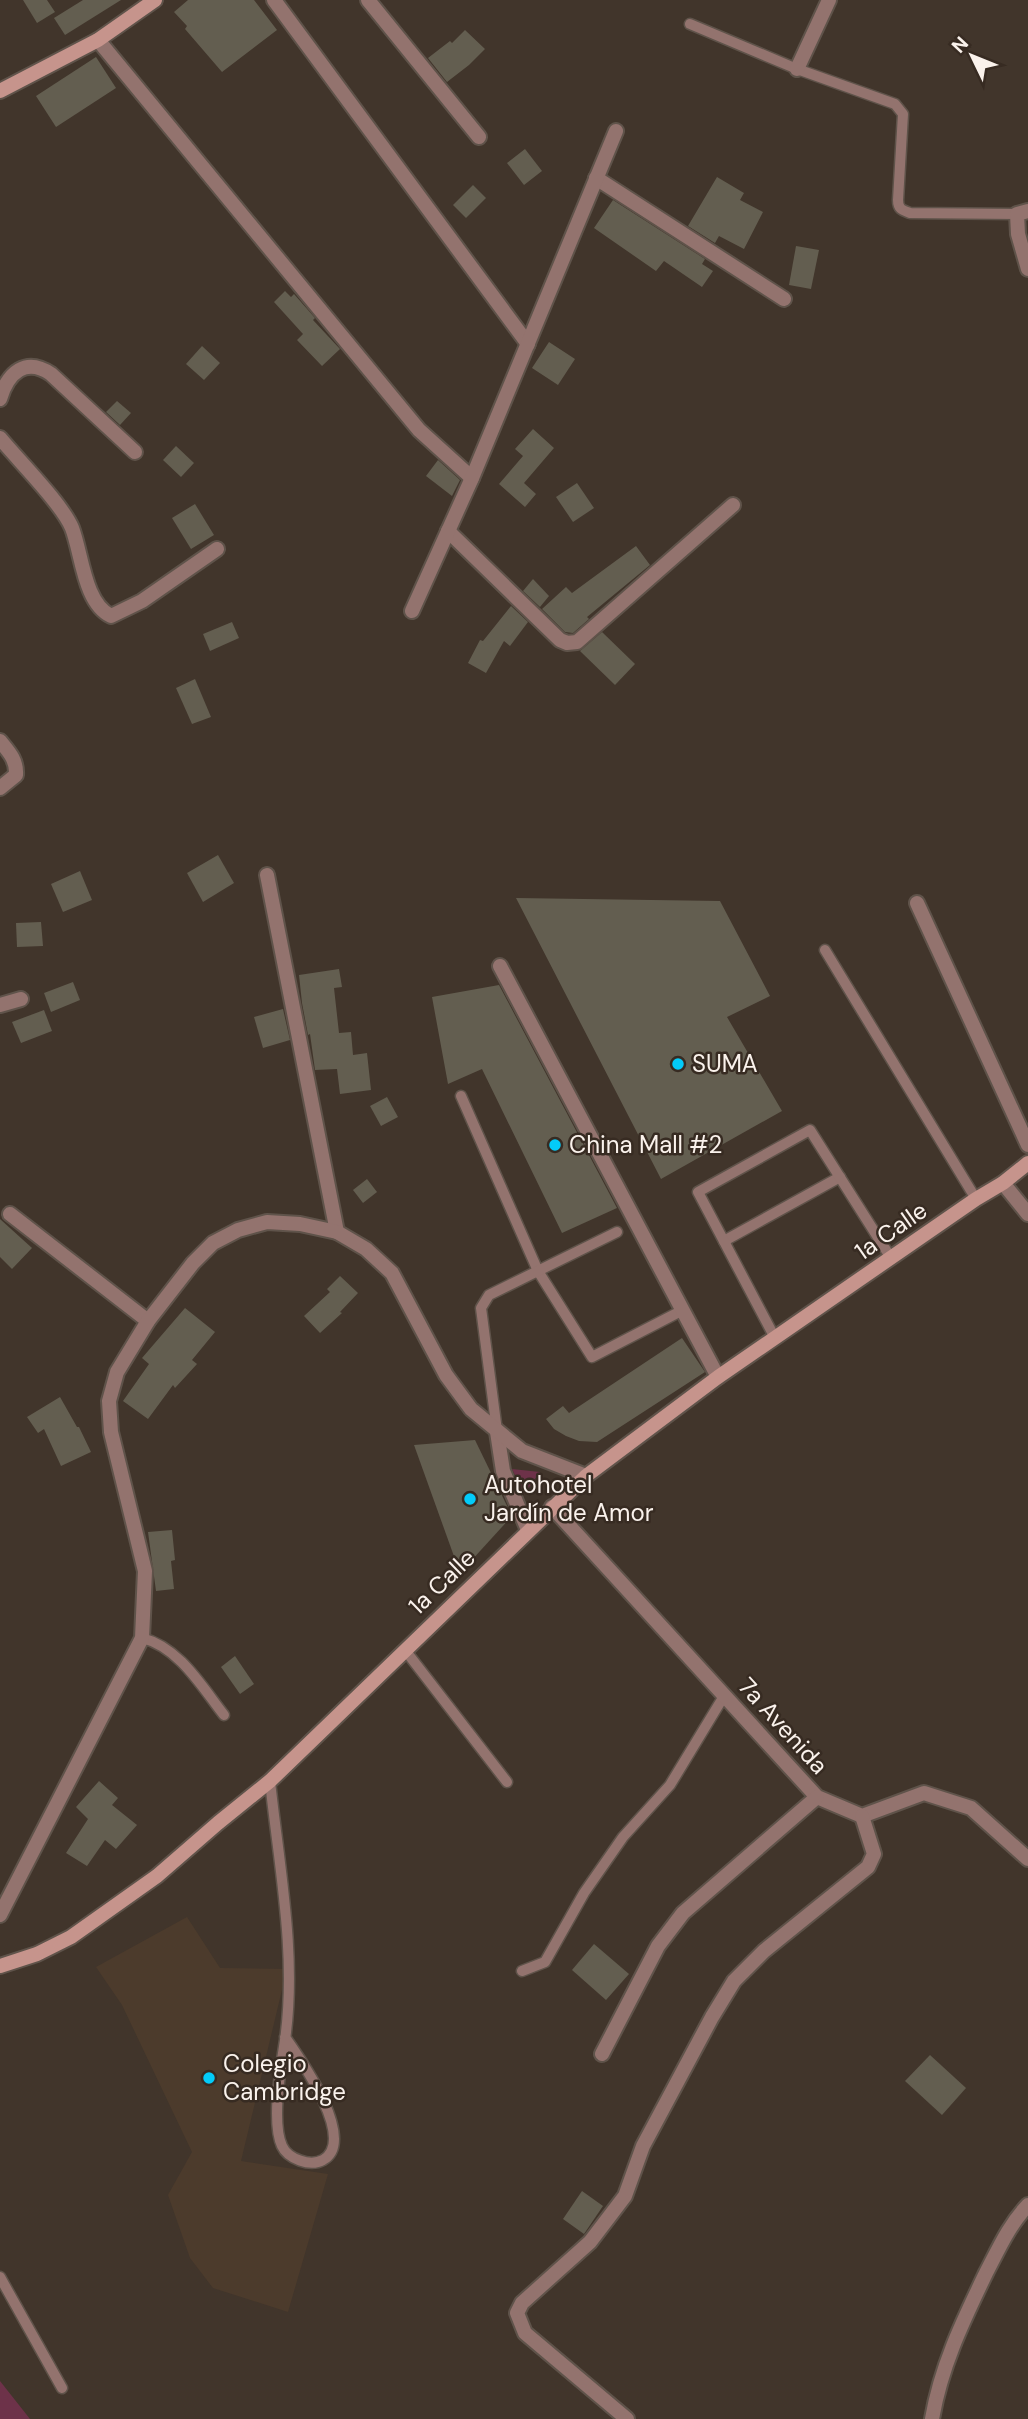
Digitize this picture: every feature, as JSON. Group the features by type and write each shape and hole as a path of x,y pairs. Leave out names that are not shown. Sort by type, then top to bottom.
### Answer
{"main road":[{"path":"0,91 98,40 155,0"},
{"name":"1a Calle","path":"0,1966 37,1954 71,1937 157,1876 270,1781 586,1476 718,1377 976,1199 1003,1184 1028,1163"}],"street":[{"path":"274,0 528,344"},
{"path":"368,0 479,137"},
{"path":"797,69 829,0"},
{"path":"98,40 419,429 472,478"},
{"path":"412,611 472,478 616,131"},
{"path":"597,178 784,299"},
{"path":"1023,212 1018,234 1028,270"},
{"path":"0,398 7,380 18,371 29,366 40,367 51,374 135,452"},
{"path":"0,438 71,526 94,598 102,611 111,616 142,601 217,549"},
{"path":"448,531 560,640 572,643 577,642 733,505"},
{"path":"0,741 17,766 16,775 0,788"},
{"path":"267,875 337,1232"},
{"path":"917,903 1028,1145"},
{"path":"500,966 718,1377"},
{"path":"0,1005 21,999"},
{"path":"1003,1184 1028,1214"},
{"path":"10,1214 148,1321"},
{"path":"0,1915 142,1638 145,1571 111,1432 109,1401 117,1373 148,1321 193,1262 214,1243 238,1230 267,1222 300,1224 337,1232 366,1249 392,1273 446,1375 471,1409 522,1451 586,1476"},
{"path":"497,1432 503,1471 528,1530"},
{"name":"7a Avenida","path":"552,1507 817,1797 862,1816"},
{"path":"627,2419 525,2333 517,2313 522,2303 590,2242 625,2196 643,2146 712,2017 734,1982 764,1951 868,1867 874,1854 862,1816 924,1793 971,1808 1028,1859"},
{"path":"602,2054 658,1946 683,1913 817,1797"},
{"path":"932,2419 938,2386 957,2333 1012,2222 1028,2205"}],"lane":[{"path":"690,24 797,69 895,104 903,114 898,200 902,211 1023,212"},
{"path":"825,950 976,1199"},
{"path":"461,1096 538,1271 592,1357 683,1310"},
{"path":"775,1338 698,1192 810,1130 891,1258"},
{"path":"724,1241 840,1177"},
{"path":"497,1432 492,1412 481,1308 489,1295 617,1232"},
{"path":"142,1638 154,1641 186,1667 224,1715"},
{"path":"405,1650 507,1782"},
{"path":"522,1971 544,1962 584,1893 623,1837 670,1785 724,1696"},
{"path":"270,1781 289,1965 278,2104 281,2144 295,2159 307,2162 322,2161 329,2154 333,2141 331,2121 311,2074 285,2037"},
{"path":"0,2277 61,2388"}],"shaded area":[{"path":"512,1469 540,1472 524,1494"},
{"name":"Colegio Cambridge","path":"187,1917 220,1968 287,1969 241,2161 328,2174 288,2312 213,2288 190,2258 168,2195 192,2152 122,2005 96,1967"},
{"path":"0,2381 30,2419 0,2419"}],"building":[{"path":"23,0 47,0 55,12 37,23"},
{"path":"83,0 121,0 65,35 54,18"},
{"path":"188,0 254,0 277,30 222,72 174,12"},
{"path":"465,30 485,49 447,82 428,58 450,41 452,43"},
{"path":"96,57 116,88 56,127 36,96"},
{"path":"525,149 542,171 524,185 507,163"},
{"path":"717,177 744,193 740,200 763,212 744,249 719,236 715,243 688,226"},
{"path":"473,185 486,198 466,218 453,205"},
{"path":"613,200 705,259 702,264 713,271 702,287 664,261 656,271 594,228"},
{"path":"796,246 819,250 811,289 789,285"},
{"path":"285,291 291,297 294,294 315,318 313,320 340,349 322,366 297,340 303,334 274,302"},
{"path":"549,342 575,359 558,385 532,368"},
{"path":"202,346 220,363 204,380 186,364"},
{"path":"117,401 131,413 120,425 106,412"},
{"path":"533,429 554,448 524,483 536,494 525,507 499,484 523,456 515,449"},
{"path":"176,446 194,463 181,477 163,460"},
{"path":"438,460 460,480 452,496 426,476"},
{"path":"577,483 594,508 573,522 556,497"},
{"path":"195,504 214,535 191,549 172,518"},
{"path":"636,546 650,565 587,617 589,619 573,633 565,632 542,609 566,587 572,593"},
{"path":"533,579 549,596 540,607 523,591"},
{"path":"511,606 528,622 510,646 504,641 486,673 468,663 480,640 483,641"},
{"path":"232,622 239,638 210,651 203,634"},
{"path":"602,632 635,664 615,685 580,651"},
{"path":"195,679 211,717 192,724 176,688"},
{"path":"218,855 234,883 203,902 187,873"},
{"path":"80,871 92,900 63,912 51,884"},
{"name":"SUMA","path":"516,898 720,901 770,996 727,1017 782,1111 661,1179"},
{"path":"41,922 43,946 17,947 16,923"},
{"path":"339,969 342,987 334,988 339,1033 351,1032 353,1055 367,1053 371,1090 340,1094 337,1069 315,1070 299,975"},
{"path":"73,982 80,1000 51,1012 44,993"},
{"name":"China Mall #2","path":"499,985 617,1208 562,1233 482,1069 448,1084 432,997"},
{"path":"283,1009 290,1040 263,1048 254,1017"},
{"path":"44,1010 52,1031 21,1043 12,1022"},
{"path":"387,1097 398,1117 381,1126 370,1106"},
{"path":"367,1179 377,1192 363,1203 353,1190"},
{"path":"0,1219 32,1248 12,1269 0,1257"},
{"path":"340,1276 358,1293 340,1312 342,1313 320,1333 304,1316 330,1292 327,1289"},
{"path":"185,1308 215,1332 192,1360 197,1364 175,1388 173,1385 148,1419 123,1401 149,1364 142,1358"},
{"path":"682,1338 705,1372 597,1442 579,1441 566,1436 554,1429 546,1419 563,1406 569,1413"},
{"path":"60,1397 91,1452 61,1466 44,1429 38,1433 27,1417"},
{"name":"Autohotel Jardín de Amor","path":"475,1440 512,1516 460,1573 414,1445"},
{"path":"172,1530 174,1589 156,1591 148,1532"},
{"path":"235,1656 254,1684 240,1694 221,1667"},
{"path":"99,1781 118,1798 112,1805 137,1825 116,1849 105,1840 87,1866 66,1853 88,1819 76,1807"},
{"path":"594,1944 629,1974 606,2000 572,1970"},
{"path":"930,2055 966,2088 942,2115 905,2081"},
{"path":"582,2191 603,2206 584,2234 563,2219"}],"place":[{"name":"SUMA","path":"678,1064"},
{"name":"China Mall #2","path":"555,1145"},
{"name":"Autohotel Jardín de Amor","path":"470,1499"},
{"name":"Colegio Cambridge","path":"209,2078"}]}
